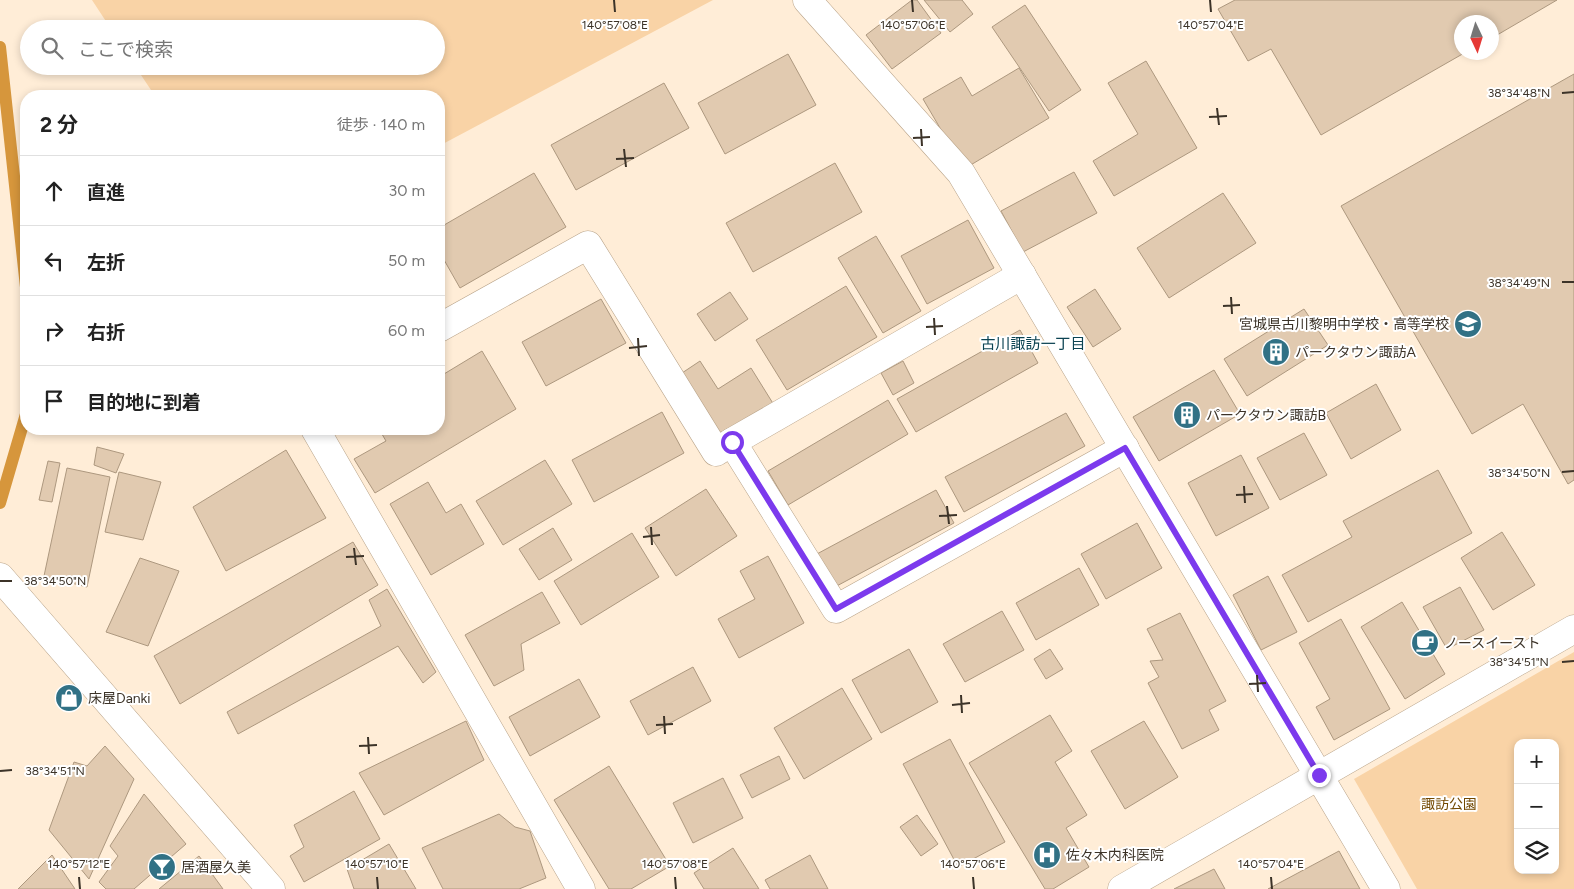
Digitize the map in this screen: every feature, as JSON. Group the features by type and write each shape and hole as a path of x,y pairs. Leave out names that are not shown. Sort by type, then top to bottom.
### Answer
{"street":[{"path":"807,0 961,173 1386,889"},
{"path":"445,325 588,246 716,452 1022,275"},
{"path":"318,435 581,889"},
{"path":"732,442 836,609 1125,448"},
{"path":"4,582 271,889"},
{"path":"1122,889 1574,628"}],"green space":[{"path":"92,0 713,0 445,143 445,90 151,90 141,75 445,75 445,20 105,20"},
{"name":"諏訪公園","path":"1574,652 1574,889 1417,889 1354,779"}],"building":[{"path":"912,0 917,0 941,33 892,69 866,35"},
{"path":"924,0 962,0 973,14 950,32"},
{"path":"1235,0 1557,0 1499,34 1499,15 1454,15 1454,59 1321,135 1271,49 1248,61 1218,9"},
{"path":"1025,5 1081,90 1049,111 992,27"},
{"path":"788,54 816,105 725,154 698,103"},
{"path":"1146,61 1197,148 1114,196 1093,161 1138,134 1108,83"},
{"path":"1019,68 1049,118 964,169 923,99 961,77 972,96"},
{"path":"1574,74 1574,480 1568,484 1523,404 1472,434 1341,206"},
{"path":"664,83 689,128 576,190 551,145"},
{"path":"835,163 862,212 753,272 726,223"},
{"path":"1074,172 1097,213 1023,252 1001,211"},
{"path":"534,173 566,227 460,288 445,262 445,225"},
{"path":"1223,193 1256,243 1169,298 1137,248"},
{"path":"968,220 994,268 927,304 901,256"},
{"path":"876,236 921,311 883,333 838,258"},
{"path":"846,286 877,337 787,390 756,340"},
{"path":"1095,289 1121,329 1093,347 1067,307"},
{"path":"730,292 748,319 715,341 697,314"},
{"path":"601,299 626,343 546,386 522,342"},
{"name":"パークタウン諏訪A","path":"1304,309 1328,345 1247,396 1224,359"},
{"path":"1020,330 1038,363 916,432 897,399"},
{"path":"482,351 516,409 375,493 354,459 386,441 382,435 445,435 445,373"},
{"path":"700,361 718,389 751,368 774,405 714,443 673,379"},
{"path":"903,361 914,383 893,395 881,373"},
{"name":"パークタウン諏訪B","path":"1214,370 1240,414 1159,461 1133,417"},
{"path":"1376,384 1401,430 1351,459 1326,413"},
{"path":"888,400 908,434 788,505 768,471"},
{"path":"662,412 684,453 594,502 572,460"},
{"path":"1066,413 1085,446 964,512 945,477"},
{"path":"1304,433 1327,475 1280,500 1257,458"},
{"path":"97,447 124,454 116,473 94,465"},
{"path":"286,450 326,518 226,571 193,507"},
{"path":"1241,455 1269,508 1216,536 1188,483"},
{"path":"545,460 572,504 503,545 476,501"},
{"path":"48,461 60,463 52,502 39,500"},
{"path":"67,468 110,477 87,587 44,576"},
{"path":"1438,470 1472,533 1308,622 1282,575 1352,537 1343,521"},
{"path":"119,472 161,482 143,540 105,532"},
{"path":"428,482 446,513 461,504 484,544 431,575 390,504"},
{"path":"706,489 737,536 676,576 645,528"},
{"path":"936,490 954,523 833,588 815,555"},
{"path":"1137,523 1162,568 1106,599 1081,554"},
{"path":"553,528 572,560 539,580 519,549"},
{"path":"1502,532 1535,585 1493,610 1461,558"},
{"path":"632,533 659,577 581,625 554,581"},
{"path":"353,542 378,585 180,704 154,656"},
{"path":"768,556 804,623 739,658 718,619 755,599 740,571"},
{"path":"140,558 179,571 148,646 106,632"},
{"path":"1079,568 1099,605 1036,640 1016,603"},
{"path":"1268,576 1297,632 1261,650 1233,595"},
{"path":"1460,587 1484,630 1447,649 1423,607"},
{"path":"387,589 436,672 423,683 398,646 238,734 227,712 381,626 369,600"},
{"path":"542,592 560,623 521,644 524,670 494,686 465,635"},
{"path":"1402,602 1445,674 1405,699 1361,627"},
{"path":"1002,611 1024,650 965,682 943,644"},
{"path":"1180,613 1226,701 1209,710 1219,730 1182,749 1148,683 1159,677 1150,661 1163,660 1147,629"},
{"path":"1341,619 1390,709 1334,740 1316,707 1330,699 1299,643"},
{"path":"909,649 938,702 881,733 852,680"},
{"path":"1050,649 1063,669 1046,679 1034,659"},
{"path":"693,667 711,701 648,735 630,701"},
{"path":"579,679 600,717 530,756 509,717"},
{"path":"842,688 872,739 804,779 774,728"},
{"path":"1050,715 1072,751 1055,762 1087,815 1066,828 1089,867 1053,889 1045,889 969,763"},
{"path":"466,721 484,760 384,815 359,773"},
{"path":"1144,721 1178,777 1125,809 1091,751"},
{"path":"950,739 1005,842 958,867 903,764"},
{"path":"105,746 134,779 89,879 49,830 74,762 87,766"},
{"path":"779,756 790,779 752,798 740,775"},
{"path":"609,766 670,866 631,889 609,889 554,800"},
{"path":"723,778 743,818 693,843 673,803"},
{"path":"354,791 380,839 304,882 290,856 304,847 294,825"},
{"path":"144,794 186,844 134,889 106,889 99,882 118,856 110,846"},
{"path":"499,814 515,827 530,831 546,878 519,889 443,889 422,848"},
{"path":"917,815 938,844 921,856 900,827"},
{"path":"389,844 416,889 354,889 347,869"},
{"path":"733,848 759,889 704,889 694,873"},
{"path":"1339,851 1360,889 1268,889"},
{"path":"52,855 75,889 18,889"},
{"path":"810,855 828,889 770,889 765,880"},
{"path":"199,856 223,889 159,889"},
{"path":"1214,869 1225,889 1174,889"}],"waterway":[{"path":"0,47 20,232"},
{"path":"0,503 20,435"}],"place":[{"name":"宮城県古川黎明中学校・高等学校","path":"1468,324"},
{"name":"パークタウン諏訪A","path":"1276,352"},
{"name":"パークタウン諏訪B","path":"1187,415"},
{"name":"ノースイースト","path":"1425,643"},
{"name":"床屋Danki","path":"69,698"},
{"name":"佐々木内科医院","path":"1047,855"},
{"name":"居酒屋久美","path":"162,867"}],"district":[{"name":"古川諏訪一丁目","path":"1033,344"}],"route":[{"path":"732,442 836,609 1125,448 1319,775"}]}
